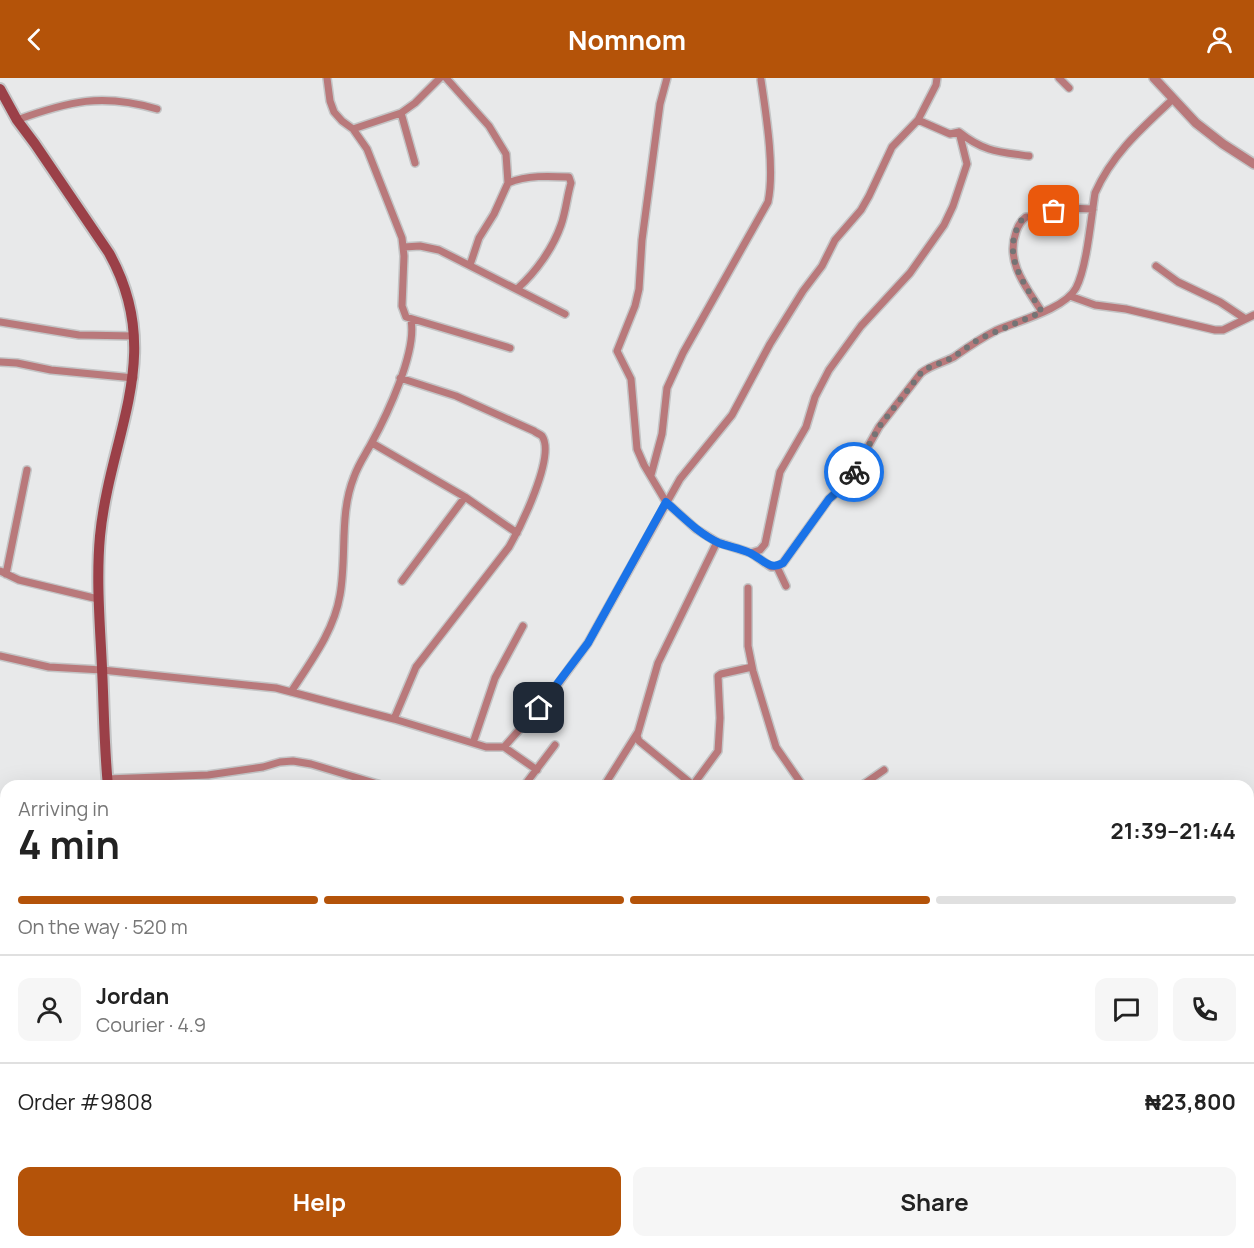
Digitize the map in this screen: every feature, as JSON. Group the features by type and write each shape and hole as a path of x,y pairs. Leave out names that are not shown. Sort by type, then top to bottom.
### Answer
{"main road":[{"path":"0,89 17,120 49,163 109,253 119,271 132,310 134,378 106,497 100,536 98,599 107,780"}],"street":[{"path":"327,78 334,112 342,122 353,129 367,149 404,246 402,306 406,317 510,348"},
{"path":"353,129 401,113 415,103 440,78"},
{"path":"446,78 489,126 506,154 508,183 494,214 479,238 470,265"},
{"path":"667,78 663,90 642,247 639,289 635,306 617,351 631,379 637,449 666,502 696,529 717,542 751,553 771,567 777,567 783,563 829,499 848,482 874,434 921,373 952,358 979,339 1042,312 1070,296 1076,289 1081,273 1092,209 1100,183 1119,152 1173,99"},
{"path":"0,656 39,666 258,686 291,692 394,719 492,749 504,747 550,695 588,643 680,479 732,415 770,344 803,291 822,266 835,240 861,210 892,147 918,120 937,78"},
{"path":"1059,78 1069,88"},
{"path":"1154,78 1196,123 1254,164"},
{"path":"651,475 662,434 667,388 683,353 768,202 770,192 768,138 761,80"},
{"path":"17,120 68,103 104,100 135,103 157,109"},
{"path":"401,113 415,164"},
{"path":"918,120 950,134 959,132"},
{"path":"959,132 974,144 990,150 1029,156"},
{"path":"751,553 760,550 765,544 780,472 806,427 815,397 829,370 861,326 904,280 944,225 967,164 959,132"},
{"path":"508,183 519,178 560,176 569,177 571,183 556,237 533,273 518,288"},
{"path":"1042,312 1014,262 1014,238 1017,227 1026,217 1045,217 1054,211 1066,208 1092,209"},
{"path":"404,246 429,247 518,288 565,314"},
{"path":"1156,266 1178,282 1220,302 1244,318"},
{"path":"1070,296 1095,305 1126,309 1215,330 1223,330 1254,315"},
{"path":"291,692 317,652 336,614 340,595 346,510 353,477 388,411 412,339 411,320"},
{"path":"0,322 79,335 134,336"},
{"path":"0,362 51,370 134,378"},
{"path":"394,719 416,667 509,547 517,533 543,469 545,447 542,436 534,431 456,396 400,378"},
{"path":"372,443 465,497 517,533"},
{"path":"27,470 3,573 19,580 98,599"},
{"path":"402,581 465,497"},
{"path":"608,780 638,732 658,663 717,542"},
{"path":"777,567 786,586"},
{"path":"748,588 748,646 752,667 776,747 799,780"},
{"path":"472,743 495,678 523,626"},
{"path":"698,780 718,751 720,718 718,676 752,667"},
{"path":"638,732 639,741 687,780"},
{"path":"529,780 555,745"},
{"path":"504,747 537,770"},
{"path":"150,780 208,776 292,761 327,768 365,780"},
{"path":"870,780 884,770"}],"way so far":[{"path":"854,472 879,427 921,373 952,358 979,339 1042,312 1017,271 1012,251 1017,227 1022,219 1032,216 1041,218 1049,216 1054,211"}],"route":[{"path":"539,708 588,643 666,502 696,529 717,542 751,553 771,567 777,567 794,549 829,499 848,482 854,472"}]}
